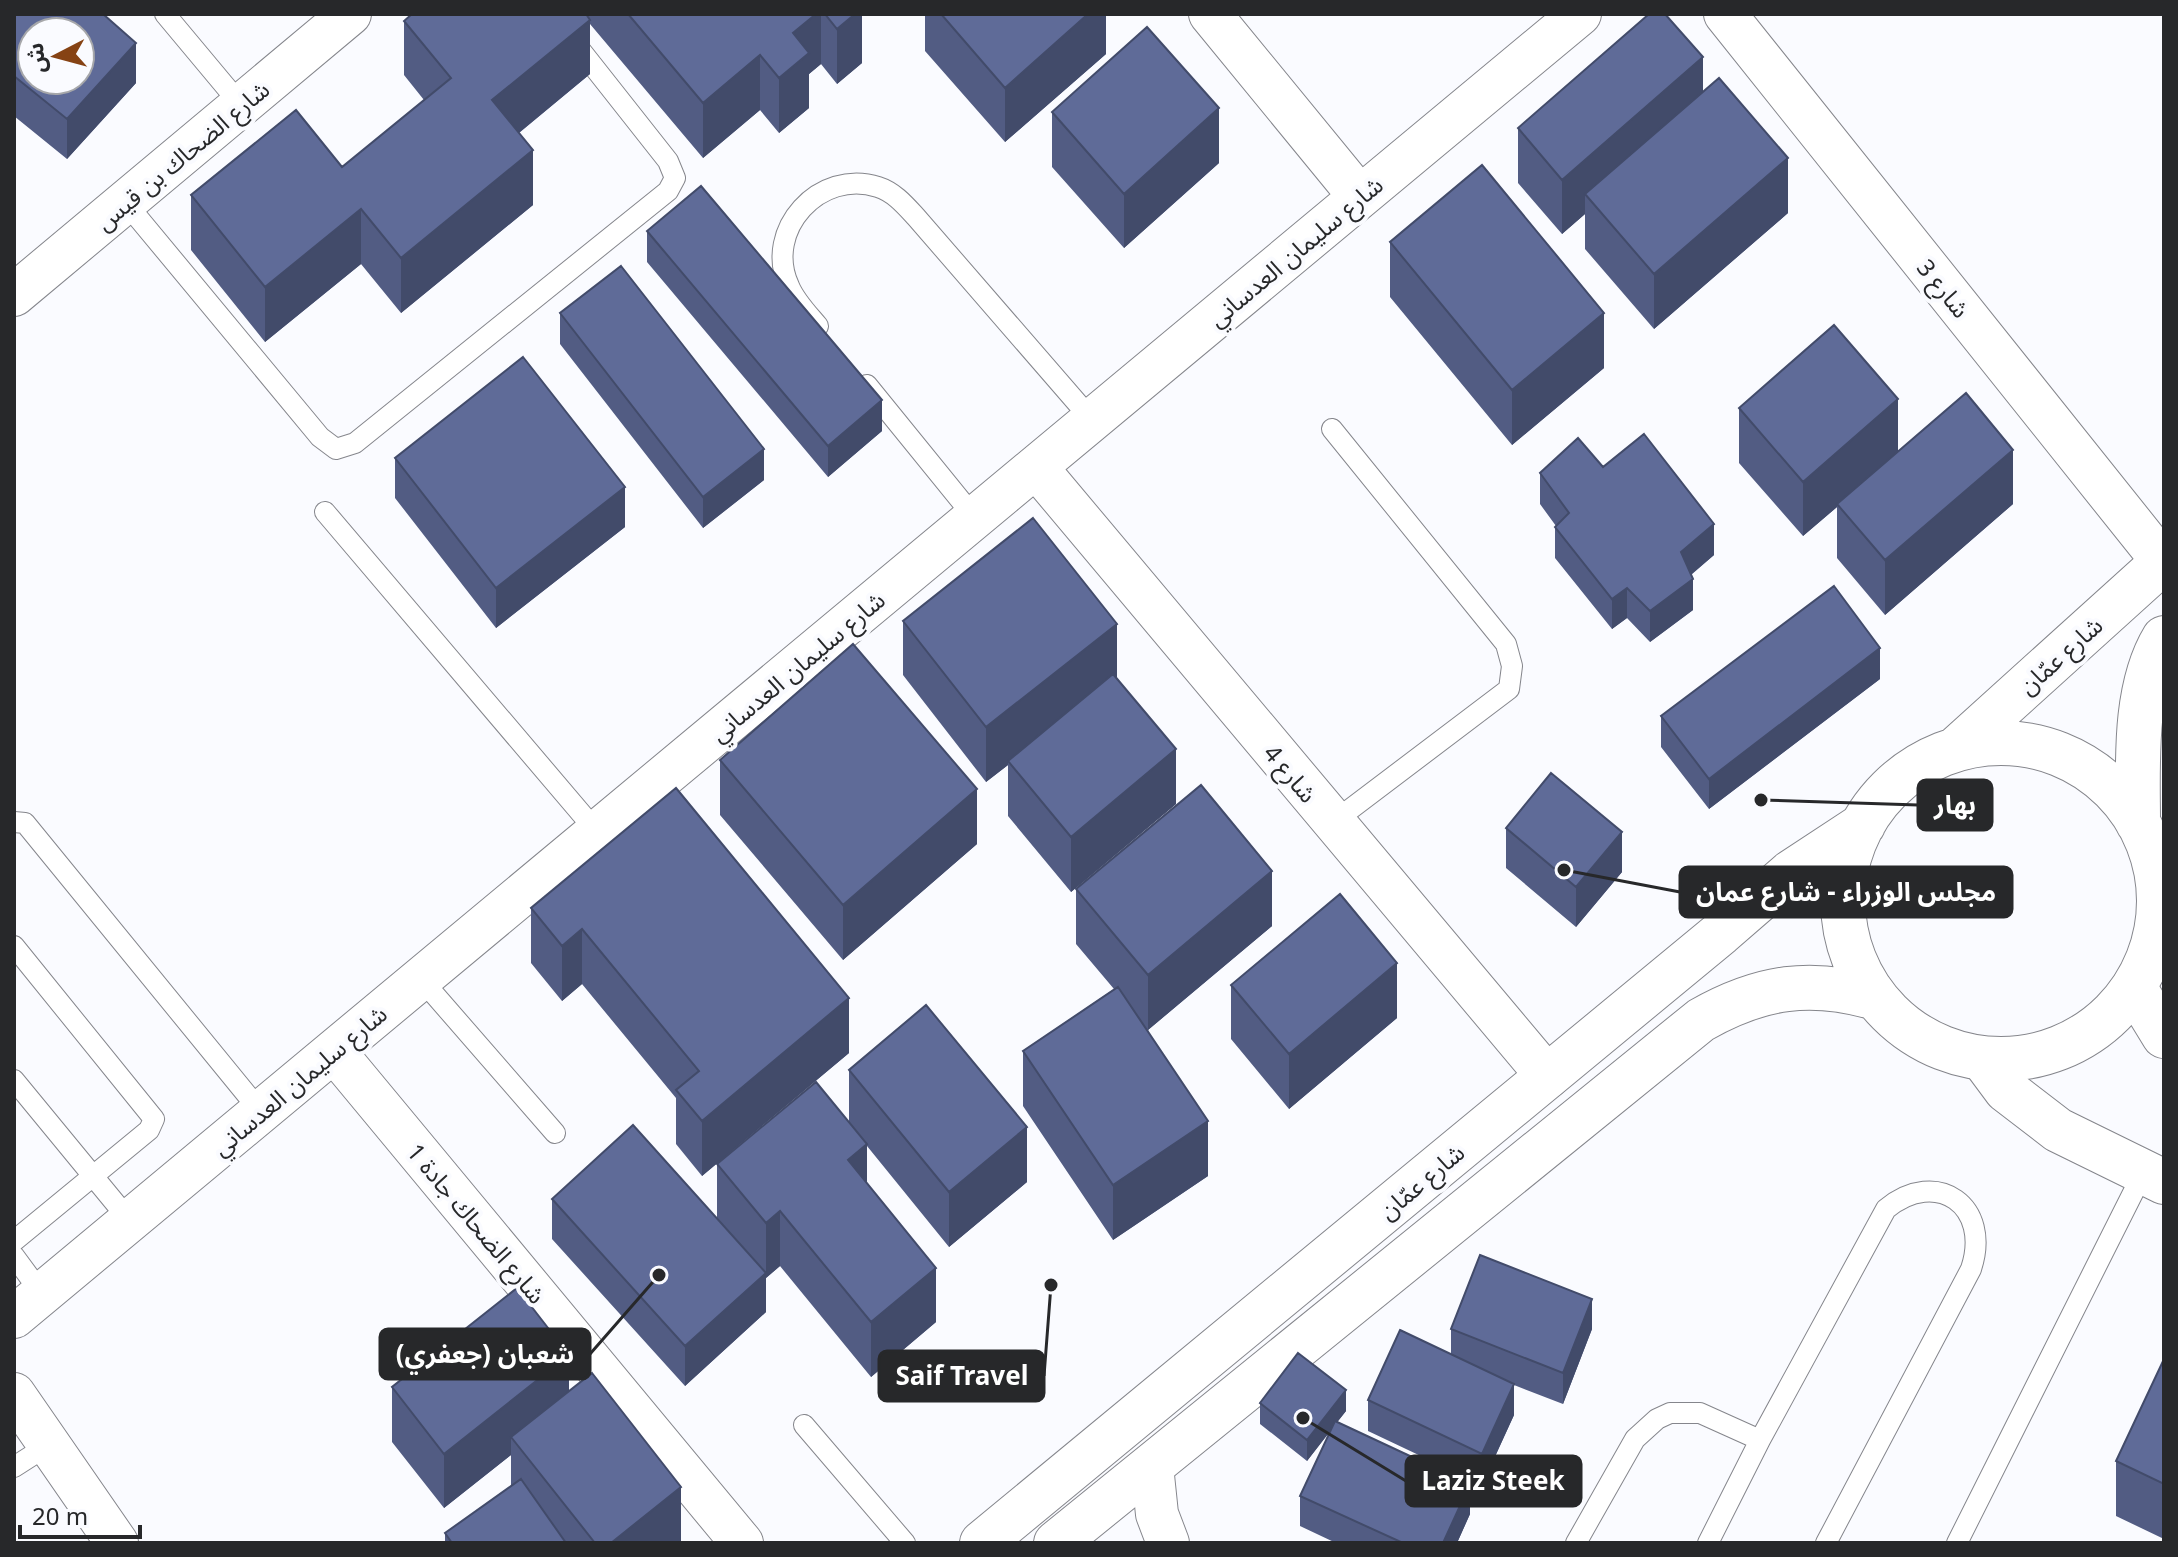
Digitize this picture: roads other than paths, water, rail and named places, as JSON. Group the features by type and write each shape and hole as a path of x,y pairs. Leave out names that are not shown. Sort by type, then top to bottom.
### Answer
{"main road":[{"name":"شارع عمّان","path":"1956,749 2164,561"},
{"path":"2138,823 2138,718 2157,649 2164,638"},
{"path":"1991,743 2025,745 2060,754 2091,771 2117,794 2138,823 2152,855 2158,888 2157,923 2150,956 2134,987 2112,1015 2074,1041 2053,1051 2018,1059 1983,1059 1953,1052 1924,1040 1898,1021 1876,998 1858,967 1847,932 1844,896 1849,859 1863,825 1887,792 1918,766 1956,749 1991,743"},
{"name":"شارع عمّان","path":"982,1543 1548,1077 1790,873 1863,825"},
{"path":"2134,987 2164,1036"},
{"name":"شارع عمّان","path":"1056,1543 1701,1020 1757,994 1787,988 1847,990 1876,998"},
{"path":"1983,1059 2006,1090 2058,1130 2154,1178"}],"street":[{"name":"شارع الضحاك بن قيس","path":"14,295 350,14"},
{"path":"1210,14 1360,197"},
{"name":"شارع سليمان العدساني","path":"28,1306 1580,14"},
{"name":"شارع 3","path":"1725,14 2164,561"},
{"name":"شارع 4","path":"1036,467 1548,1077"},
{"name":"شارع الضحاك جادة 1","path":"334,1051 742,1543"},
{"path":"14,1394 117,1543"},
{"path":"1152,1466 1157,1514 1168,1543"}],"lane":[{"path":"165,14 241,105"},
{"path":"125,202 320,437 336,449 355,443 668,191 675,178 668,161 552,14"},
{"path":"831,341 789,286 783,262 785,238 794,216 811,198 831,187 856,183 879,187 900,199 1092,420"},
{"path":"850,365 975,518"},
{"path":"1332,429 1506,644 1512,666 1509,689 1332,823"},
{"path":"325,512 597,832"},
{"path":"14,822 25,823 261,1112"},
{"path":"14,946 154,1119 149,1130 14,1241"},
{"path":"421,979 555,1133"},
{"path":"14,1080 130,1221"},
{"path":"1957,1543 2154,1178"},
{"path":"1708,1543 1760,1440 1886,1209 1901,1197 1919,1191 1939,1192 1956,1200 1969,1213 1977,1231 1977,1250 1971,1269 1826,1543"},
{"path":"14,1256 28,1306"},
{"path":"1576,1543 1635,1439 1657,1419 1670,1413 1700,1413 1760,1440"},
{"path":"804,1425 905,1543"},
{"path":"14,1467 50,1444"}],"place":[{"name":"بهار","path":"1761,800"},
{"name":"مجلس الوزراء - شارع عمان","path":"1564,870"},
{"name":"شعبان (جعفري)","path":"659,1275"},
{"name":"Saif Travel","path":"1051,1285"},
{"name":"Laziz Steek","path":"1303,1418"}]}
